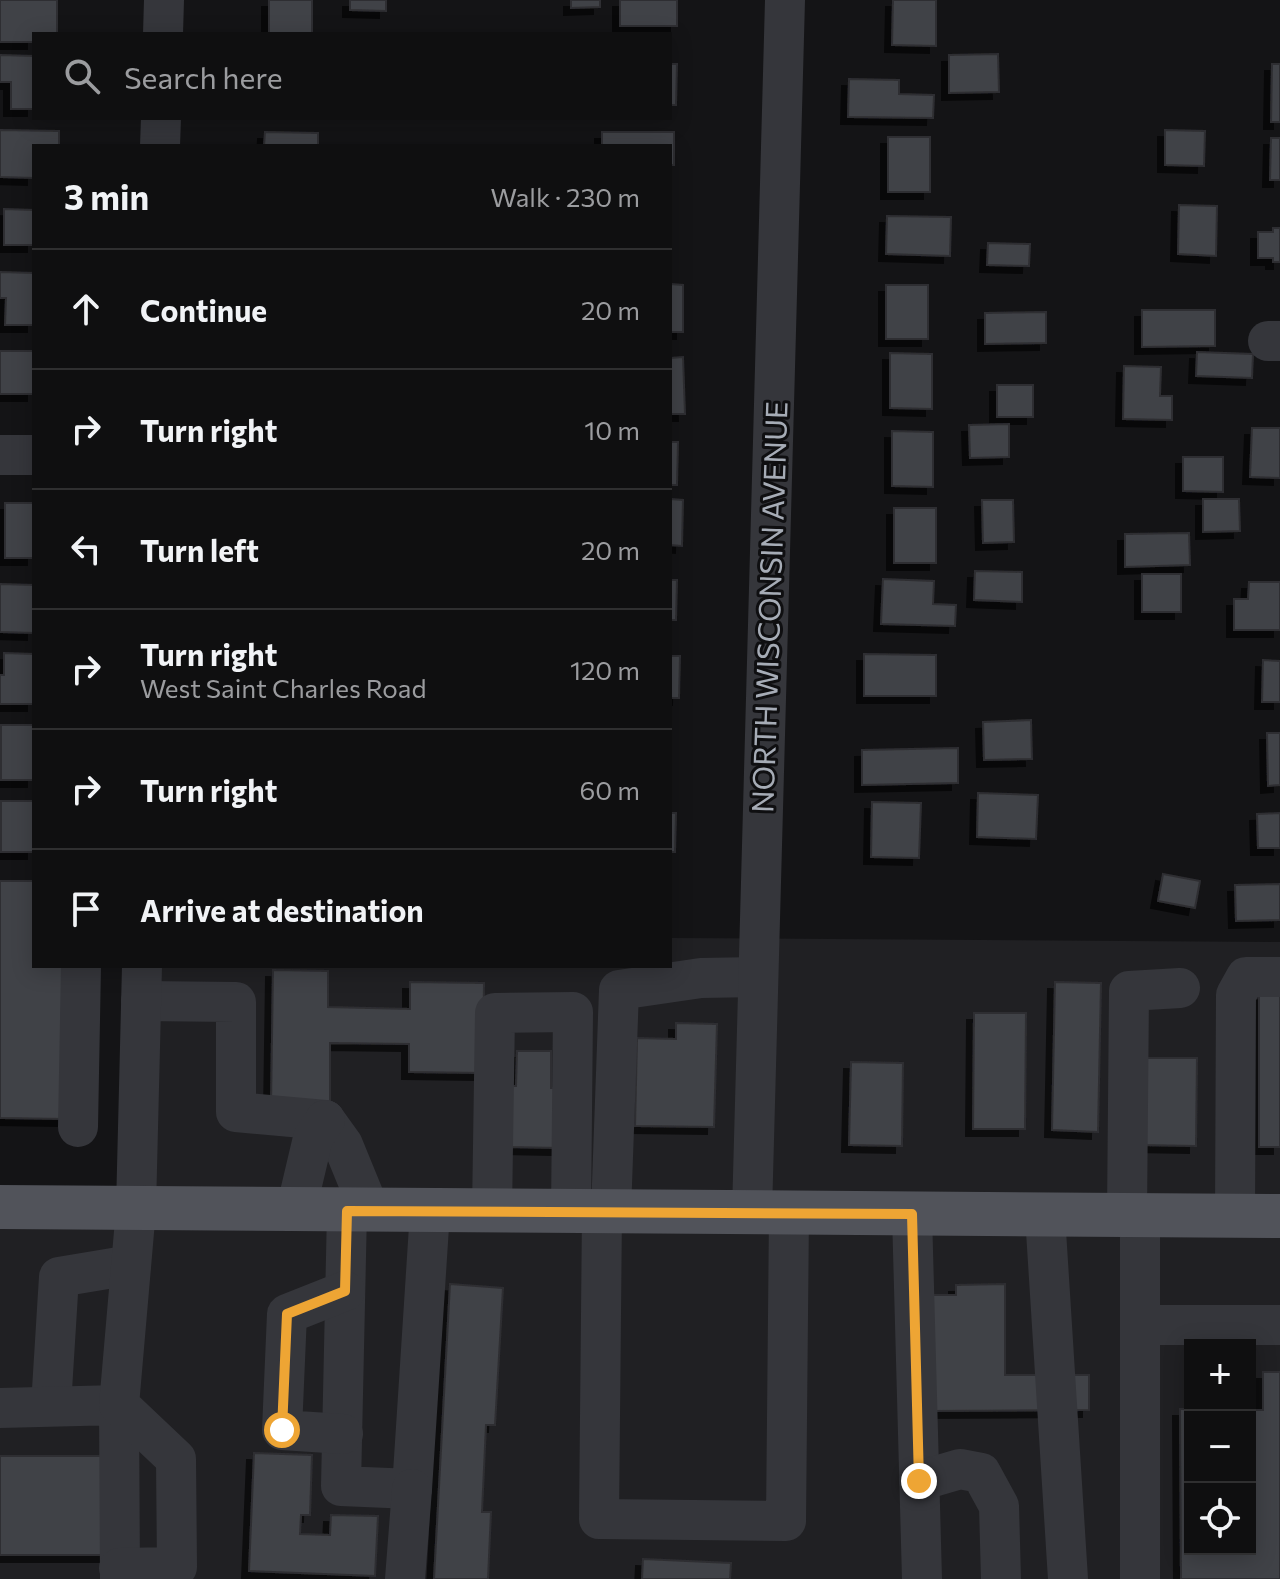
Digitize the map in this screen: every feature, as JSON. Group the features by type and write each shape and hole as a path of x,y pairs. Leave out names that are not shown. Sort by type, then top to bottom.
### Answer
{"main road":[{"path":"0,1207 1280,1216"}],"street":[{"path":"163,32 164,0"},
{"name":"NORTH WISCONSIN AVENUE","path":"594,1212 599,1519 786,1521 758,977 785,0"},
{"path":"160,144 161,120"},
{"path":"0,455 32,455"},
{"path":"78,1127 81,968"},
{"path":"594,1212 619,990 701,978 758,977"},
{"path":"1235,1215 1236,995 1246,977 1280,977"},
{"path":"0,1408 119,1405 176,1459 177,1567 120,1574 119,1405 136,1209 141,984 236,1002 236,1112 325,1120 343,1145 359,1211 345,1291 341,1486 412,1489"},
{"path":"1140,1579 1140,1325 1129,991 1180,988"},
{"path":"492,1212 495,1013 573,1012 594,1212"},
{"path":"296,1210 313,1138 325,1120"},
{"path":"405,1579 430,1211"},
{"path":"912,1214 922,1579"},
{"path":"1045,1215 1068,1579"},
{"path":"51,1406 59,1277 131,1265"},
{"path":"343,1434 282,1430 287,1314 345,1291"},
{"path":"1140,1325 1280,1325"},
{"path":"919,1481 960,1469 981,1473 999,1506 1001,1579"}],"shaded area":[{"path":"672,938 1280,942 1280,1203 150,1198 152,968 672,968"},
{"path":"0,1216 1280,1226 1280,1579 0,1579"}],"building":[{"path":"0,0 57,0 57,32 32,32 32,42 0,42"},
{"path":"269,0 312,0 312,32 269,32"},
{"path":"350,0 386,0 386,11 350,10"},
{"path":"571,0 600,0 600,7 571,8"},
{"path":"620,0 677,0 677,26 620,26"},
{"path":"893,0 936,0 936,46 892,45"},
{"path":"998,54 999,92 949,93 949,55"},
{"path":"0,55 32,56 32,109 11,109 11,82 0,82"},
{"path":"672,64 677,64 676,105 672,105"},
{"path":"1272,64 1280,64 1280,122 1271,122"},
{"path":"849,79 899,80 899,94 934,95 933,118 848,117"},
{"path":"0,130 59,131 59,144 32,144 32,178 0,177"},
{"path":"1165,130 1205,131 1204,166 1165,165"},
{"path":"265,132 318,133 318,144 264,144"},
{"path":"602,132 674,132 674,165 672,144 602,144"},
{"path":"888,137 930,137 930,192 888,192"},
{"path":"1271,138 1280,138 1280,180 1270,180"},
{"path":"1179,205 1217,206 1216,256 1178,254"},
{"path":"4,209 32,210 32,245 4,245"},
{"path":"887,216 951,217 950,256 886,254"},
{"path":"1273,228 1280,228 1280,262 1273,262 1273,258 1258,258 1258,232 1273,232"},
{"path":"988,243 1030,244 1029,266 987,265"},
{"path":"0,272 32,273 32,325 5,325 6,298 0,298"},
{"path":"672,284 683,285 683,332 672,332"},
{"path":"886,285 928,285 928,339 886,339"},
{"path":"1142,310 1215,310 1215,346 1142,347"},
{"path":"1046,312 1046,343 985,344 985,313"},
{"path":"0,351 32,351 32,394 0,394"},
{"path":"1197,352 1253,354 1252,378 1196,376"},
{"path":"890,353 932,354 932,409 890,408"},
{"path":"683,357 685,414 672,414 672,358"},
{"path":"1124,366 1161,367 1160,396 1172,396 1172,420 1123,419"},
{"path":"997,385 1033,385 1033,417 997,417"},
{"path":"1009,424 1009,457 970,458 969,425"},
{"path":"1252,428 1280,428 1280,478 1250,477"},
{"path":"892,431 933,432 933,487 892,486"},
{"path":"672,442 678,442 677,485 672,485"},
{"path":"1183,457 1223,457 1223,492 1183,491"},
{"path":"672,499 683,500 682,546 672,545"},
{"path":"1203,499 1239,499 1240,531 1203,532"},
{"path":"982,500 1013,500 1014,542 983,543"},
{"path":"5,503 32,503 32,558 5,558"},
{"path":"894,508 936,508 936,563 894,563"},
{"path":"1189,533 1190,565 1125,567 1125,534"},
{"path":"975,571 1022,572 1022,602 974,600"},
{"path":"1142,574 1181,574 1181,612 1142,612"},
{"path":"883,579 934,581 933,604 956,605 955,626 881,624"},
{"path":"672,580 677,580 676,620 672,620"},
{"path":"1249,582 1280,582 1280,630 1234,630 1234,599 1248,599"},
{"path":"0,584 32,585 32,633 0,632"},
{"path":"4,653 32,654 32,704 0,704 0,675 4,675"},
{"path":"864,654 936,655 936,696 864,696"},
{"path":"672,656 680,656 679,698 672,698"},
{"path":"1263,660 1280,661 1280,702 1262,702"},
{"path":"1031,720 1032,759 984,760 983,722"},
{"path":"1,725 32,725 32,780 1,780"},
{"path":"1267,733 1280,733 1280,785 1268,786"},
{"path":"958,748 958,783 862,785 862,750"},
{"path":"978,793 1038,795 1036,839 977,837"},
{"path":"1,801 32,801 32,852 1,852"},
{"path":"872,802 921,803 919,858 871,857"},
{"path":"672,813 676,813 675,852 672,852"},
{"path":"1280,813 1280,848 1258,848 1257,814"},
{"path":"1163,874 1200,881 1195,908 1158,901"},
{"path":"0,881 32,881 32,968 66,968 64,1119 0,1118"},
{"path":"1280,884 1280,920 1236,921 1235,885"},
{"path":"273,970 328,971 328,1007 410,1009 410,982 484,983 483,1073 409,1072 409,1044 330,1043 330,1105 271,1105"},
{"path":"1055,982 1101,983 1098,1132 1052,1130"},
{"path":"1259,993 1280,994 1280,1147 1259,1147"},
{"path":"974,1013 1026,1013 1025,1129 973,1129"},
{"path":"676,1023 717,1024 714,1127 635,1126 637,1038 676,1039"},
{"path":"517,1051 551,1051 551,1088 559,1088 558,1148 503,1147 503,1086 516,1086"},
{"path":"1139,1058 1197,1058 1196,1146 1139,1145"},
{"path":"851,1062 903,1063 902,1146 849,1145"},
{"path":"450,1284 503,1288 495,1425 486,1425 482,1512 491,1512 488,1579 434,1579"},
{"path":"1005,1284 1005,1375 1089,1375 1089,1410 930,1411 929,1295 956,1295 956,1285"},
{"path":"1263,1372 1280,1372 1280,1579 1181,1579 1180,1409 1184,1409 1184,1555 1256,1555 1256,1410 1263,1410"},
{"path":"254,1453 312,1455 310,1515 301,1515 300,1534 330,1535 331,1515 378,1516 375,1576 249,1571"},
{"path":"0,1456 108,1456 108,1555 0,1555"},
{"path":"643,1559 731,1563 730,1579 642,1579"}],"route":[{"path":"282,1430 287,1314 345,1291 347,1211 912,1214 919,1481"}]}
